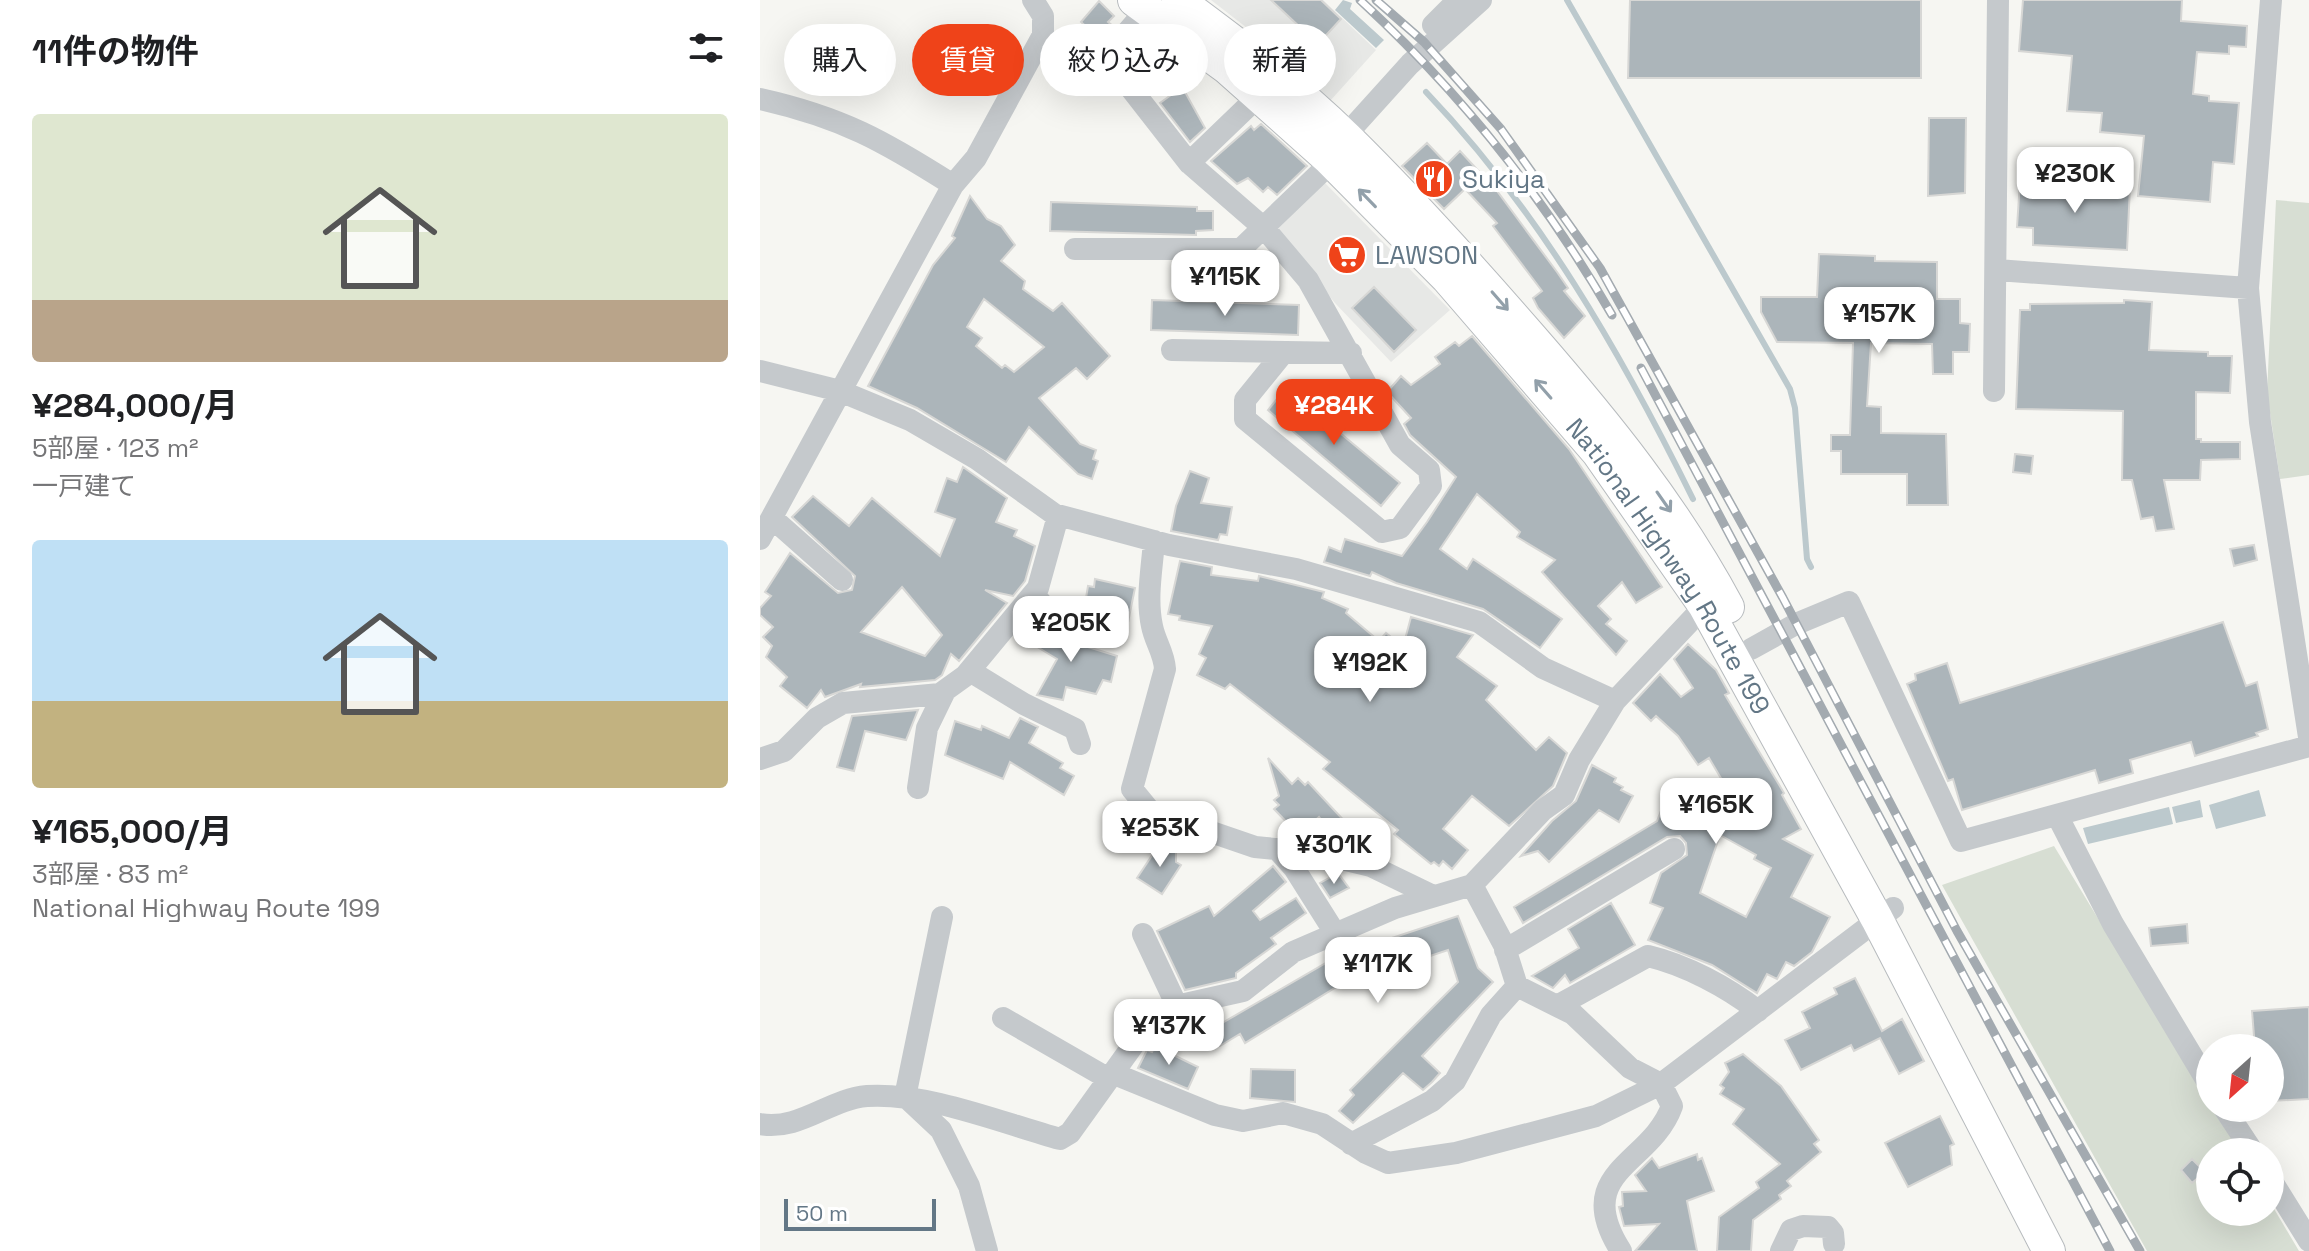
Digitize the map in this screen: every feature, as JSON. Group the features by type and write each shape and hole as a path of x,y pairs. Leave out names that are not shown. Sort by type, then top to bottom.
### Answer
{"highway":[{"name":"National Highway Route 199","path":"1154,2 1224,54"},
{"name":"National Highway Route 199","path":"1278,96 1467,263 1620,439 1678,522 1712,598 2073,1251"},
{"name":"National Highway Route 199","path":"1712,598 1751,649 1885,914 2049,1251"}],"street":[{"path":"760,539 953,185 976,158 1043,35 1043,16 1033,0"},
{"path":"1410,64 1432,26 1458,0"},
{"path":"1075,249 1241,249 1320,173 1337,147 1410,64 1481,0"},
{"path":"1994,391 1998,0"},
{"path":"2271,0 2248,288 2260,422 2281,538 2309,737"},
{"path":"1154,2 1116,45 1111,63 1189,163 1265,229 1308,280 1400,445 1429,470 1431,486 1400,528 1382,532 1245,419 1245,400 1284,352"},
{"path":"1189,163 1259,96"},
{"path":"760,99 817,112 881,139 953,185"},
{"path":"1997,270 2248,288"},
{"path":"1172,350 1351,353"},
{"path":"760,371 840,391 910,420 977,459 1058,516 1154,541 1296,569 1479,622 1543,668 1615,701"},
{"path":"918,788 927,728 945,691 970,671 1033,594 1040,583 1058,516"},
{"path":"772,518 842,580"},
{"path":"1154,541 1148,601 1165,669 1132,789 1150,811 1255,847 1317,853 1371,866 1433,896"},
{"path":"1033,594 1066,630"},
{"path":"760,1124 799,1122 863,1096 905,1097 1060,1139 1070,1133 1149,1023 1177,1006 1243,991 1293,952 1335,933 1395,908 1472,885 1543,810 1564,795 1579,760 1615,701 1712,598"},
{"path":"1751,649 1796,624 1849,602 1961,841 2309,746"},
{"path":"970,671 1024,704 1075,729 1080,744"},
{"path":"760,759 784,751 817,718 843,703 945,691"},
{"path":"2058,817 2113,924 2196,1063"},
{"path":"1277,849 1294,868 1335,933"},
{"path":"1505,950 1674,849"},
{"path":"1472,885 1505,950 1517,986 1573,1014 1630,1068 1661,1084 1672,1106 1666,1123 1609,1181 1603,1210 1612,1237 1621,1251"},
{"path":"1003,1018 1110,1076 1215,1115 1243,1121 1283,1113 1322,1124 1351,1144 1388,1163 1456,1153 1596,1116 1661,1084 1885,914"},
{"path":"905,1097 942,917"},
{"path":"1143,934 1177,1006"},
{"path":"1557,1006 1648,956 1665,960 1728,991 1758,1011"},
{"path":"1351,1144 1432,1101 1455,1081 1491,1015 1517,986"},
{"path":"905,1097 941,1130 969,1186 987,1251"},
{"path":"2284,1201 2309,1241"},
{"path":"1781,1251 1791,1230 1803,1226 1828,1227 1833,1233 1834,1244"}],"shaded area":[{"path":"1211,0 1323,0 1376,50 1336,94 1336,24 1242,24"},
{"path":"1343,0 1352,3 1350,9 1384,40 1376,48 1335,10"},
{"name":"LAWSON","path":"1324,182 1450,310 1391,362 1335,303 1275,229"},
{"path":"2276,200 2309,203 2309,475 2280,479 2267,393"},
{"path":"2259,790 2266,816 2216,829 2209,805"},
{"path":"2200,800 2203,817 2176,823 2172,807"},
{"path":"2169,807 2173,824 2088,844 2083,828"},
{"path":"2054,846 2196,1080 2196,1122 2222,1122 2231,1138 2196,1138 2196,1226 2284,1226 2299,1251 2147,1251 1942,885"}],"building":[{"path":"1271,0 1321,0 1341,19 1336,24 1297,24"},
{"path":"1630,0 1921,0 1921,78 1628,78"},
{"path":"2023,0 2182,0 2181,21 2247,26 2246,47 2229,46 2229,54 2197,52 2193,94 2209,96 2209,101 2239,103 2234,164 2213,162 2210,202 2138,196 2144,136 2100,132 2102,113 2067,111 2072,56 2019,51"},
{"path":"1099,1 1114,16 1108,22 1110,24 1081,22"},
{"path":"1170,96 1187,96 1205,128 1190,142 1160,103"},
{"path":"1929,118 1966,118 1965,193 1928,196"},
{"path":"1261,124 1307,166 1277,195 1268,187 1263,192 1248,178 1237,184 1211,161 1251,126 1254,130"},
{"path":"1427,143 1447,164 1460,151 1497,191 1557,272 1568,288 1564,291 1585,316 1564,338 1538,308 1533,298 1542,291 1493,226 1497,223 1465,189 1444,209 1402,166"},
{"path":"2020,181 2130,187 2127,250 2033,245 2033,228 2017,227"},
{"path":"970,196 987,219 1001,226 1015,245 1001,261 1025,281 1023,289 1053,311 1062,303 1110,356 1087,379 1076,368 1039,398 1080,444 1096,450 1093,459 1098,461 1092,479 1078,474 1029,427 1006,462 917,408 868,386 933,265 955,238 952,236","holes":["984,299 1044,347 1014,372 1005,365 1002,368 976,346 982,338 967,327"]},
{"path":"1051,202 1197,207 1197,211 1213,211 1213,230 1196,231 1196,235 1050,231"},
{"path":"1819,254 1875,256 1875,261 1937,262 1937,299 1960,299 1960,323 1970,324 1969,352 1953,352 1953,374 1933,374 1932,344 1871,343 1867,406 1881,407 1881,433 1946,434 1948,505 1907,505 1907,474 1841,474 1841,451 1831,451 1831,435 1850,435 1853,343 1777,342 1761,312 1761,297 1817,297"},
{"path":"1374,287 1416,330 1394,352 1352,308"},
{"path":"1152,300 1299,305 1298,335 1151,330"},
{"path":"2124,300 2152,302 2149,350 2232,356 2230,393 2196,392 2196,439 2201,439 2201,442 2240,442 2240,459 2201,460 2200,480 2164,480 2174,529 2156,531 2153,517 2141,519 2132,480 2122,480 2123,411 2016,409 2020,310 2030,310 2030,304 2124,303"},
{"path":"1472,336 1569,449 1662,587 1636,603 1622,582 1598,606 1611,619 1606,624 1627,641 1616,655 1542,572 1555,560 1517,537 1520,532 1477,494 1440,549 1467,569 1473,559 1562,619 1540,648 1483,609 1396,583 1372,572 1370,576 1324,562 1329,547 1341,552 1345,539 1402,556 1427,522 1456,477 1410,435 1404,424 1411,418 1387,392 1401,376 1411,385 1440,364 1435,357 1455,342 1459,346"},
{"path":"1286,388 1400,483 1381,506 1268,410"},
{"path":"2015,454 2033,456 2031,474 2013,472"},
{"path":"963,467 1007,498 996,522 1017,530 1014,536 1035,546 1025,581 1013,596 985,590 1007,603 959,661 951,654 942,675 935,680 860,687 861,684 825,697 821,690 807,708 780,686 787,677 766,657 772,646 763,637 773,627 760,615 760,608 771,596 765,592 790,553 838,593 852,590 855,576 792,517 813,496 849,526 872,498 940,556 955,519 935,512 947,478 957,482","holes":["902,587 942,635 925,656 861,632"]},
{"path":"1190,471 1209,478 1201,503 1232,507 1227,535 1220,534 1218,540 1171,531 1176,506"},
{"path":"2254,545 2257,560 2234,566 2230,549"},
{"path":"1180,561 1212,567 1211,575 1258,581 1259,576 1324,592 1322,598 1348,609 1346,613 1379,641 1386,633 1403,647 1411,617 1473,635 1457,657 1497,686 1486,700 1536,750 1549,737 1567,753 1553,786 1509,826 1472,796 1443,829 1468,850 1452,869 1443,861 1439,866 1434,862 1431,864 1394,834 1398,830 1323,769 1330,762 1230,684 1225,689 1197,675 1206,658 1199,654 1212,626 1179,620 1180,616 1168,614"},
{"path":"1095,579 1135,588 1124,642 1106,642 1112,615 1084,610 1088,586 1094,587"},
{"path":"1032,617 1061,643 1072,642 1117,656 1111,682 1103,680 1096,694 1066,687 1063,700 1037,695 1057,659 1034,645 1036,642 1023,628"},
{"path":"2223,622 2246,686 2257,682 2268,729 2256,733 2258,736 2195,756 2191,742 2130,760 2133,773 2099,783 2095,770 1962,810 1953,779 1948,781 1907,684 1916,680 1915,674 1947,663 1960,703"},
{"path":"1688,644 1716,670 1729,693 1725,695 1784,793 1782,795 1801,829 1783,839 1813,855 1791,897 1830,917 1812,952 1794,966 1786,962 1777,979 1767,974 1757,993 1712,965 1648,940 1663,908 1650,903 1661,873 1687,855 1686,843 1680,836 1667,837 1523,923 1514,907 1657,821 1673,780 1745,819 1709,758 1698,765 1678,736 1656,716 1651,721 1633,703 1660,674 1681,697 1693,688 1674,659","holes":["1720,835 1756,855 1754,859 1771,868 1746,917 1700,893"]},
{"path":"918,710 906,740 865,731 854,771 837,767 852,716"},
{"path":"1020,718 1038,727 1029,743 1063,763 1060,768 1074,776 1064,795 1010,762 1003,779 945,755 955,721 981,730 982,726 1009,738"},
{"path":"1268,758 1292,784 1298,778 1305,785 1308,782 1349,826 1336,838 1319,817 1299,835 1274,809 1279,805 1274,800 1279,796"},
{"path":"1592,765 1616,778 1614,782 1623,787 1621,790 1633,796 1619,822 1599,810 1549,862 1538,851 1521,856 1552,821 1576,801"},
{"path":"1161,842 1176,852 1176,862 1181,865 1162,894 1137,878"},
{"path":"1273,866 1286,882 1253,911 1260,920 1296,898 1306,913 1271,938 1276,944 1236,973 1236,978 1185,990 1157,931 1209,906 1214,916"},
{"path":"1338,873 1349,888 1330,898 1320,883"},
{"path":"1611,903 1635,945 1570,983 1565,975 1553,988 1532,976 1579,948 1568,929"},
{"path":"1458,916 1478,968 1493,982 1422,1056 1440,1073 1432,1082 1423,1090 1403,1073 1353,1123 1339,1111 1354,1095 1350,1090 1458,982 1448,950 1358,980 1356,975 1245,1043 1240,1034 1220,1046 1210,1030 1338,956"},
{"path":"2187,924 2188,943 2151,946 2149,928"},
{"path":"1855,978 1882,1031 1902,1019 1924,1061 1899,1074 1880,1038 1854,1051 1851,1045 1801,1070 1785,1040 1810,1028 1802,1012 1837,994 1834,988"},
{"path":"2309,1007 2309,1099 2284,1100 2284,1034 2254,1034 2252,1011"},
{"path":"1155,1046 1198,1067 1188,1089 1138,1068 1147,1050 1152,1052"},
{"path":"1743,1054 1781,1086 1819,1140 1814,1144 1821,1152 1787,1181 1791,1186 1779,1195 1781,1199 1753,1220 1751,1251 1717,1251 1719,1217 1759,1188 1756,1182 1780,1164 1733,1124 1744,1109 1720,1094 1724,1088 1720,1085 1729,1072 1725,1063"},
{"path":"1251,1069 1295,1070 1295,1102 1250,1098"},
{"path":"1940,1116 1954,1144 1950,1146 1952,1165 1908,1187 1885,1143"},
{"path":"1697,1154 1698,1160 1702,1158 1714,1191 1687,1201 1697,1251 1635,1251 1659,1224 1624,1226 1619,1207 1623,1206 1622,1192 1646,1191 1635,1175 1652,1158 1659,1168"},
{"path":"2192,1159 2196,1163 2196,1180 2192,1183 2181,1170"}],"waterway":[{"path":"1567,0 1790,389 1795,408 1807,559 1811,567"},
{"path":"1426,92 1506,185 1575,285 1637,390 1693,499"}],"railway":[{"path":"1360,0 1432,71 1498,148 1558,229 1612,315"},
{"path":"1376,0 1424,42 1501,129 1600,268 1783,598 1957,931 2140,1251"},
{"path":"1641,368 2110,1251"}],"place":[{"name":"Sukiya","path":"1434,179"},
{"name":"LAWSON","path":"1347,255"}]}
